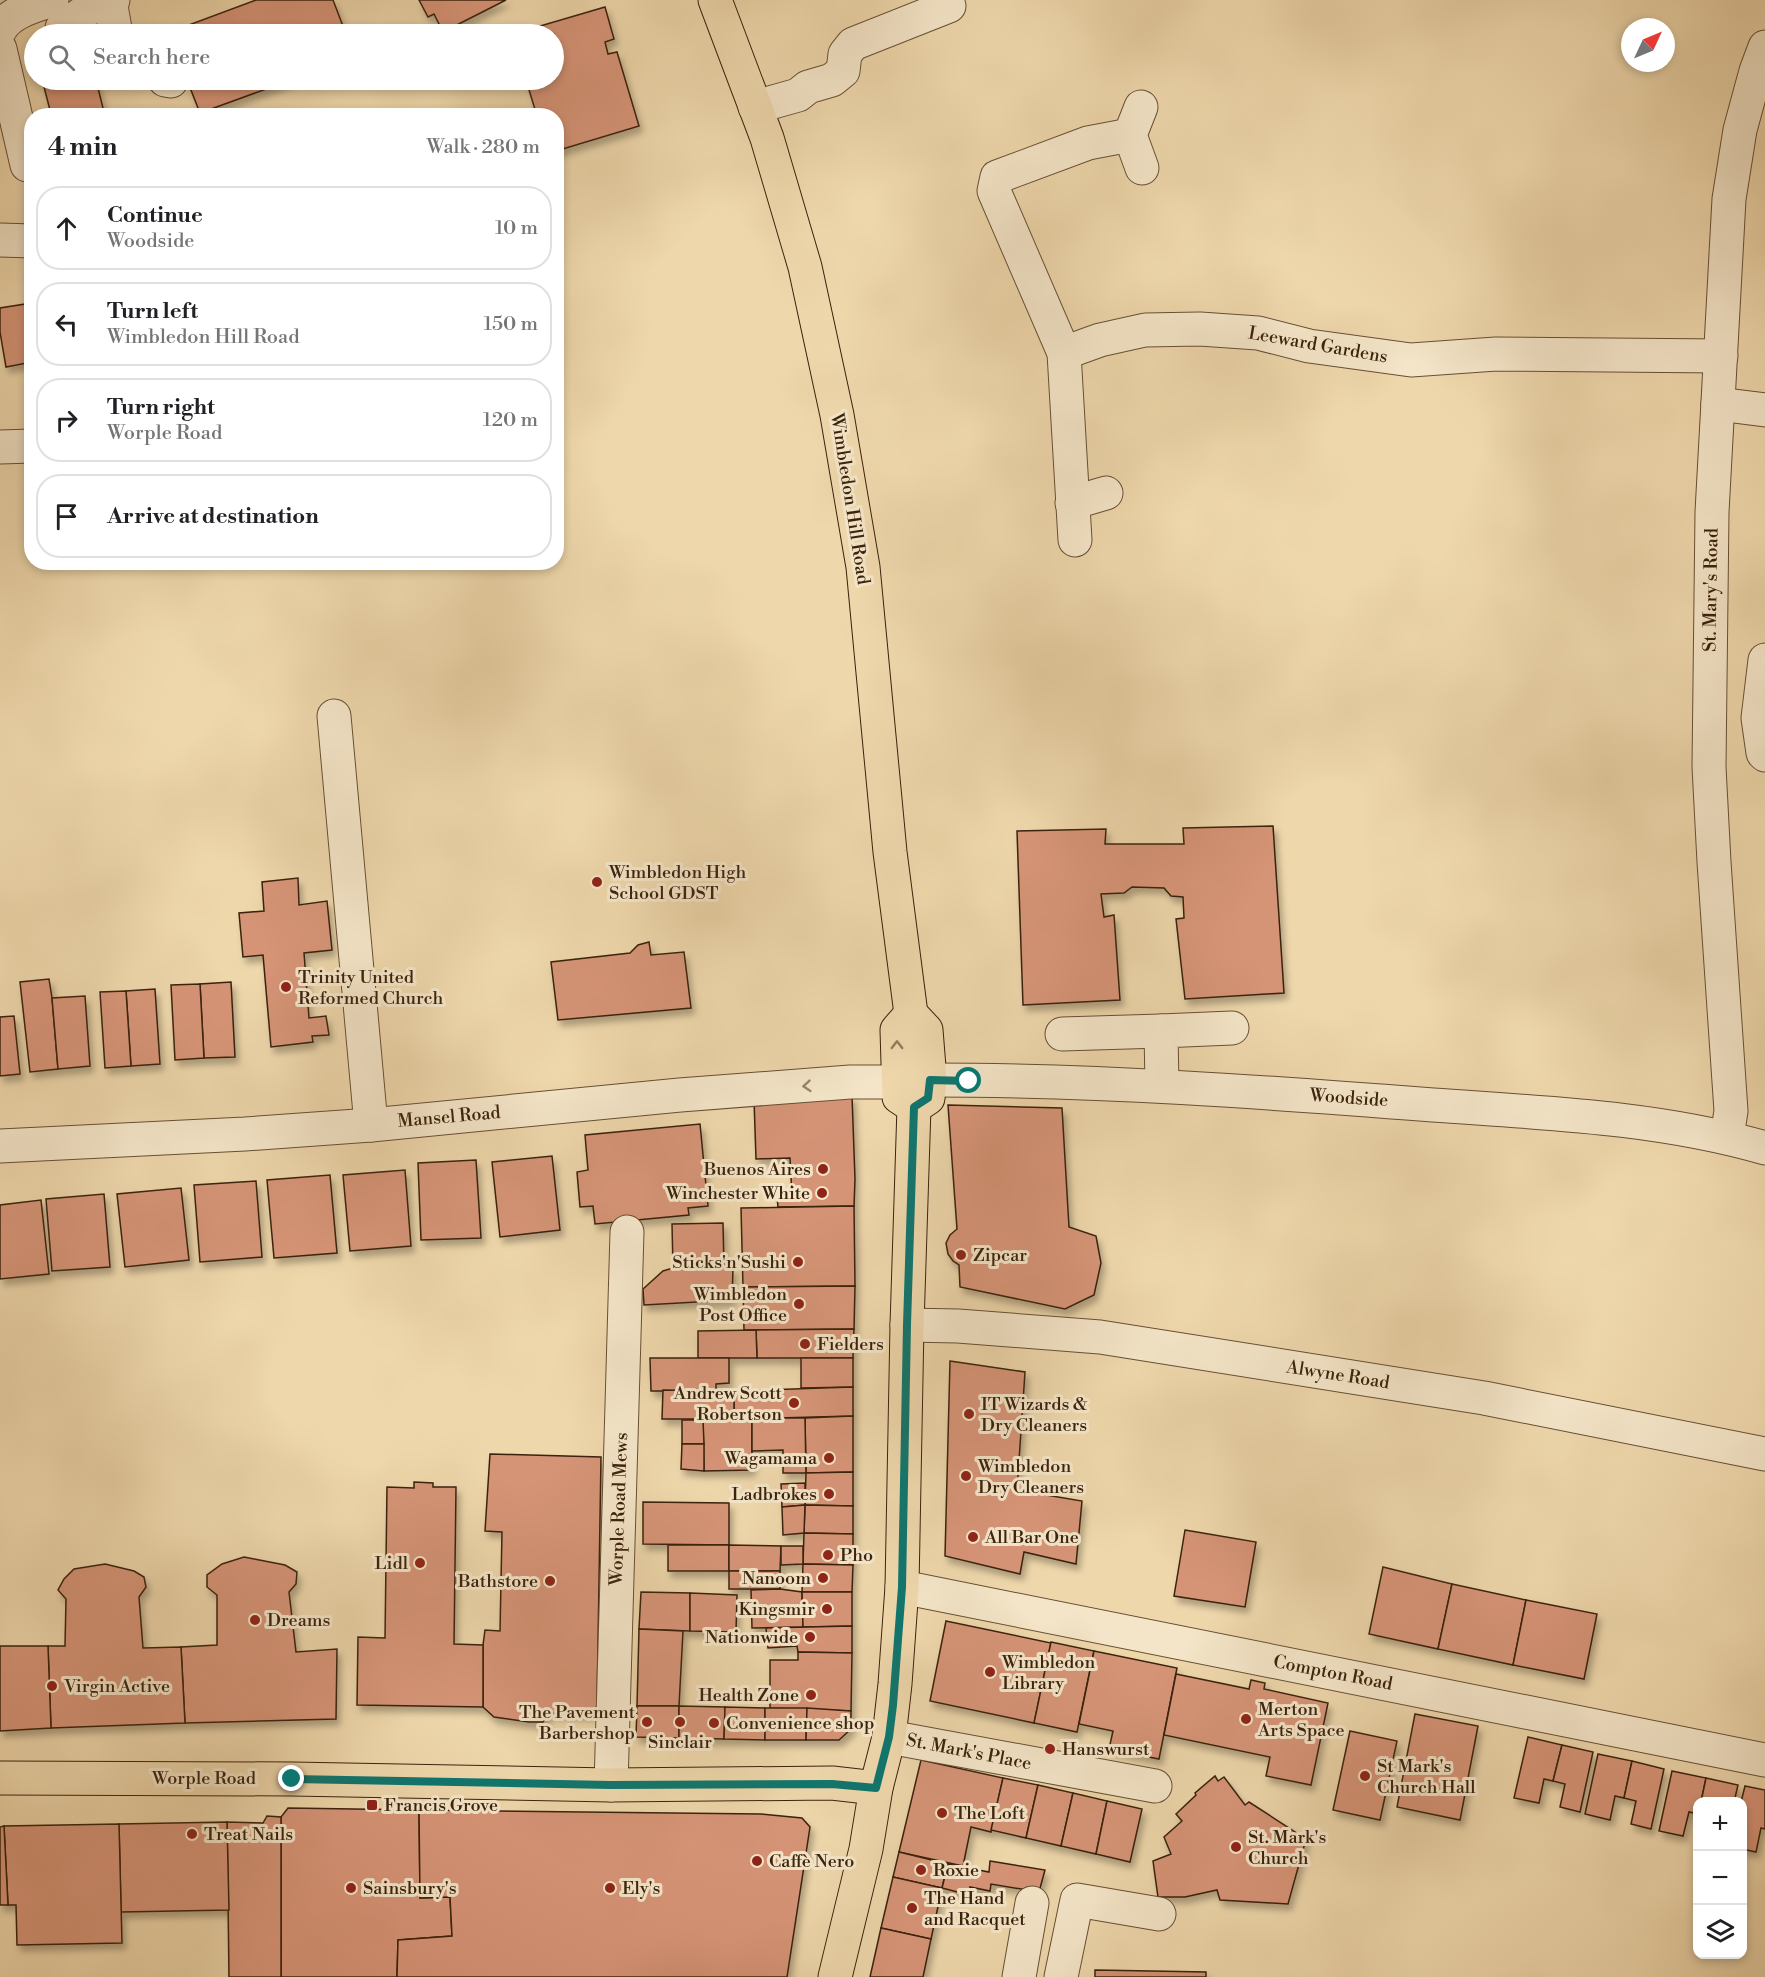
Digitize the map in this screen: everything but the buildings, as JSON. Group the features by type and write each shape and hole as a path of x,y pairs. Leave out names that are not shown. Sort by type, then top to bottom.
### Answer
{"main road":[{"name":"Wimbledon Hill Road","path":"715,0 767,138 805,267 837,415 862,567 890,852 911,1014 897,1030 914,1090 902,1587 896,1684 889,1737 876,1788 866,1849 835,1977"},
{"name":"Worple Road","path":"0,1778 292,1779 611,1785 816,1783 876,1788"}],"street":[{"path":"0,30 3,23 24,10 52,0"},
{"path":"68,24 101,0"},
{"path":"113,0 111,6 114,24"},
{"path":"755,107 798,95 808,87 832,80 843,71 845,54 853,44 950,6"},
{"name":"St. Mary's Road","path":"1727,1137 1731,1112 1709,767 1712,512 1729,199 1740,130 1765,47"},
{"path":"0,49 24,152"},
{"path":"1075,540 1064,353 994,191 998,177 1088,143 1136,121 1142,168"},
{"path":"0,240 24,241"},
{"name":"Leeward Gardens","path":"1064,353 1100,340 1145,330 1200,329 1258,333 1308,346 1411,360 1496,354 1720,356"},
{"path":"1718,404 1765,410"},
{"path":"0,447 24,446"},
{"path":"1072,503 1106,493"},
{"path":"1765,660 1758,718 1762,753 1765,755"},
{"path":"334,716 371,1125"},
{"path":"1062,1034 1232,1028"},
{"path":"1161,1031 1162,1086"},
{"name":"Mansel Road","path":"0,1146 245,1134 371,1125 680,1095 850,1082 914,1090"},
{"name":"Woodside","path":"914,1090 1162,1086 1288,1093 1608,1118 1727,1137 1765,1148"},
{"name":"Worple Road Mews","path":"611,1785 627,1232"},
{"name":"Alwyne Road","path":"907,1325 958,1326 1100,1337 1484,1398 1765,1455"},
{"name":"Compton Road","path":"902,1587 1765,1760"},
{"name":"St. Mark's Place","path":"889,1737 1155,1786"},
{"path":"1061,1977 1077,1900 1159,1914"},
{"path":"1019,1977 1032,1903"}],"place":[{"name":"Wimbledon High School GDST","path":"597,882"},
{"name":"Trinity United Reformed Church","path":"286,987"},
{"name":"Buenos Aires","path":"823,1169"},
{"name":"Winchester White","path":"822,1193"},
{"name":"Zipcar","path":"961,1255"},
{"name":"Sticks'n'Sushi","path":"798,1262"},
{"name":"Wimbledon Post Office","path":"799,1304"},
{"name":"Fielders","path":"805,1344"},
{"name":"Andrew Scott Robertson","path":"794,1403"},
{"name":"IT Wizards & Dry Cleaners","path":"969,1414"},
{"name":"Wagamama","path":"829,1458"},
{"name":"Wimbledon Dry Cleaners","path":"966,1476"},
{"name":"Ladbrokes","path":"829,1494"},
{"name":"All Bar One","path":"973,1537"},
{"name":"Pho","path":"828,1555"},
{"name":"Lidl","path":"420,1563"},
{"name":"Nanoom","path":"823,1578"},
{"name":"Bathstore","path":"550,1581"},
{"name":"Kingsmir","path":"827,1609"},
{"name":"Dreams","path":"255,1620"},
{"name":"Nationwide","path":"810,1637"},
{"name":"Wimbledon Library","path":"990,1672"},
{"name":"Virgin Active","path":"52,1686"},
{"name":"Health Zone","path":"811,1695"},
{"name":"Merton Arts Space","path":"1246,1719"},
{"name":"The Pavement Barbershop","path":"647,1722"},
{"name":"Sinclair","path":"680,1722"},
{"name":"Convenience shop","path":"714,1723"},
{"name":"Hanswurst","path":"1050,1749"},
{"name":"St Mark's Church Hall","path":"1365,1776"},
{"name":"Francis Grove","path":"372,1805"},
{"name":"The Loft","path":"942,1813"},
{"name":"Treat Nails","path":"192,1834"},
{"name":"St. Mark's Church","path":"1236,1847"},
{"name":"Caffè Nero","path":"757,1861"},
{"name":"Roxie","path":"921,1870"},
{"name":"Sainsbury's","path":"351,1888"},
{"name":"Ely's","path":"610,1888"},
{"name":"The Hand and Racquet","path":"912,1908"}],"route":[{"path":"292,1779 611,1785 832,1784 876,1788 889,1737 896,1684 902,1587 914,1107 928,1098 930,1080 969,1081"}]}
